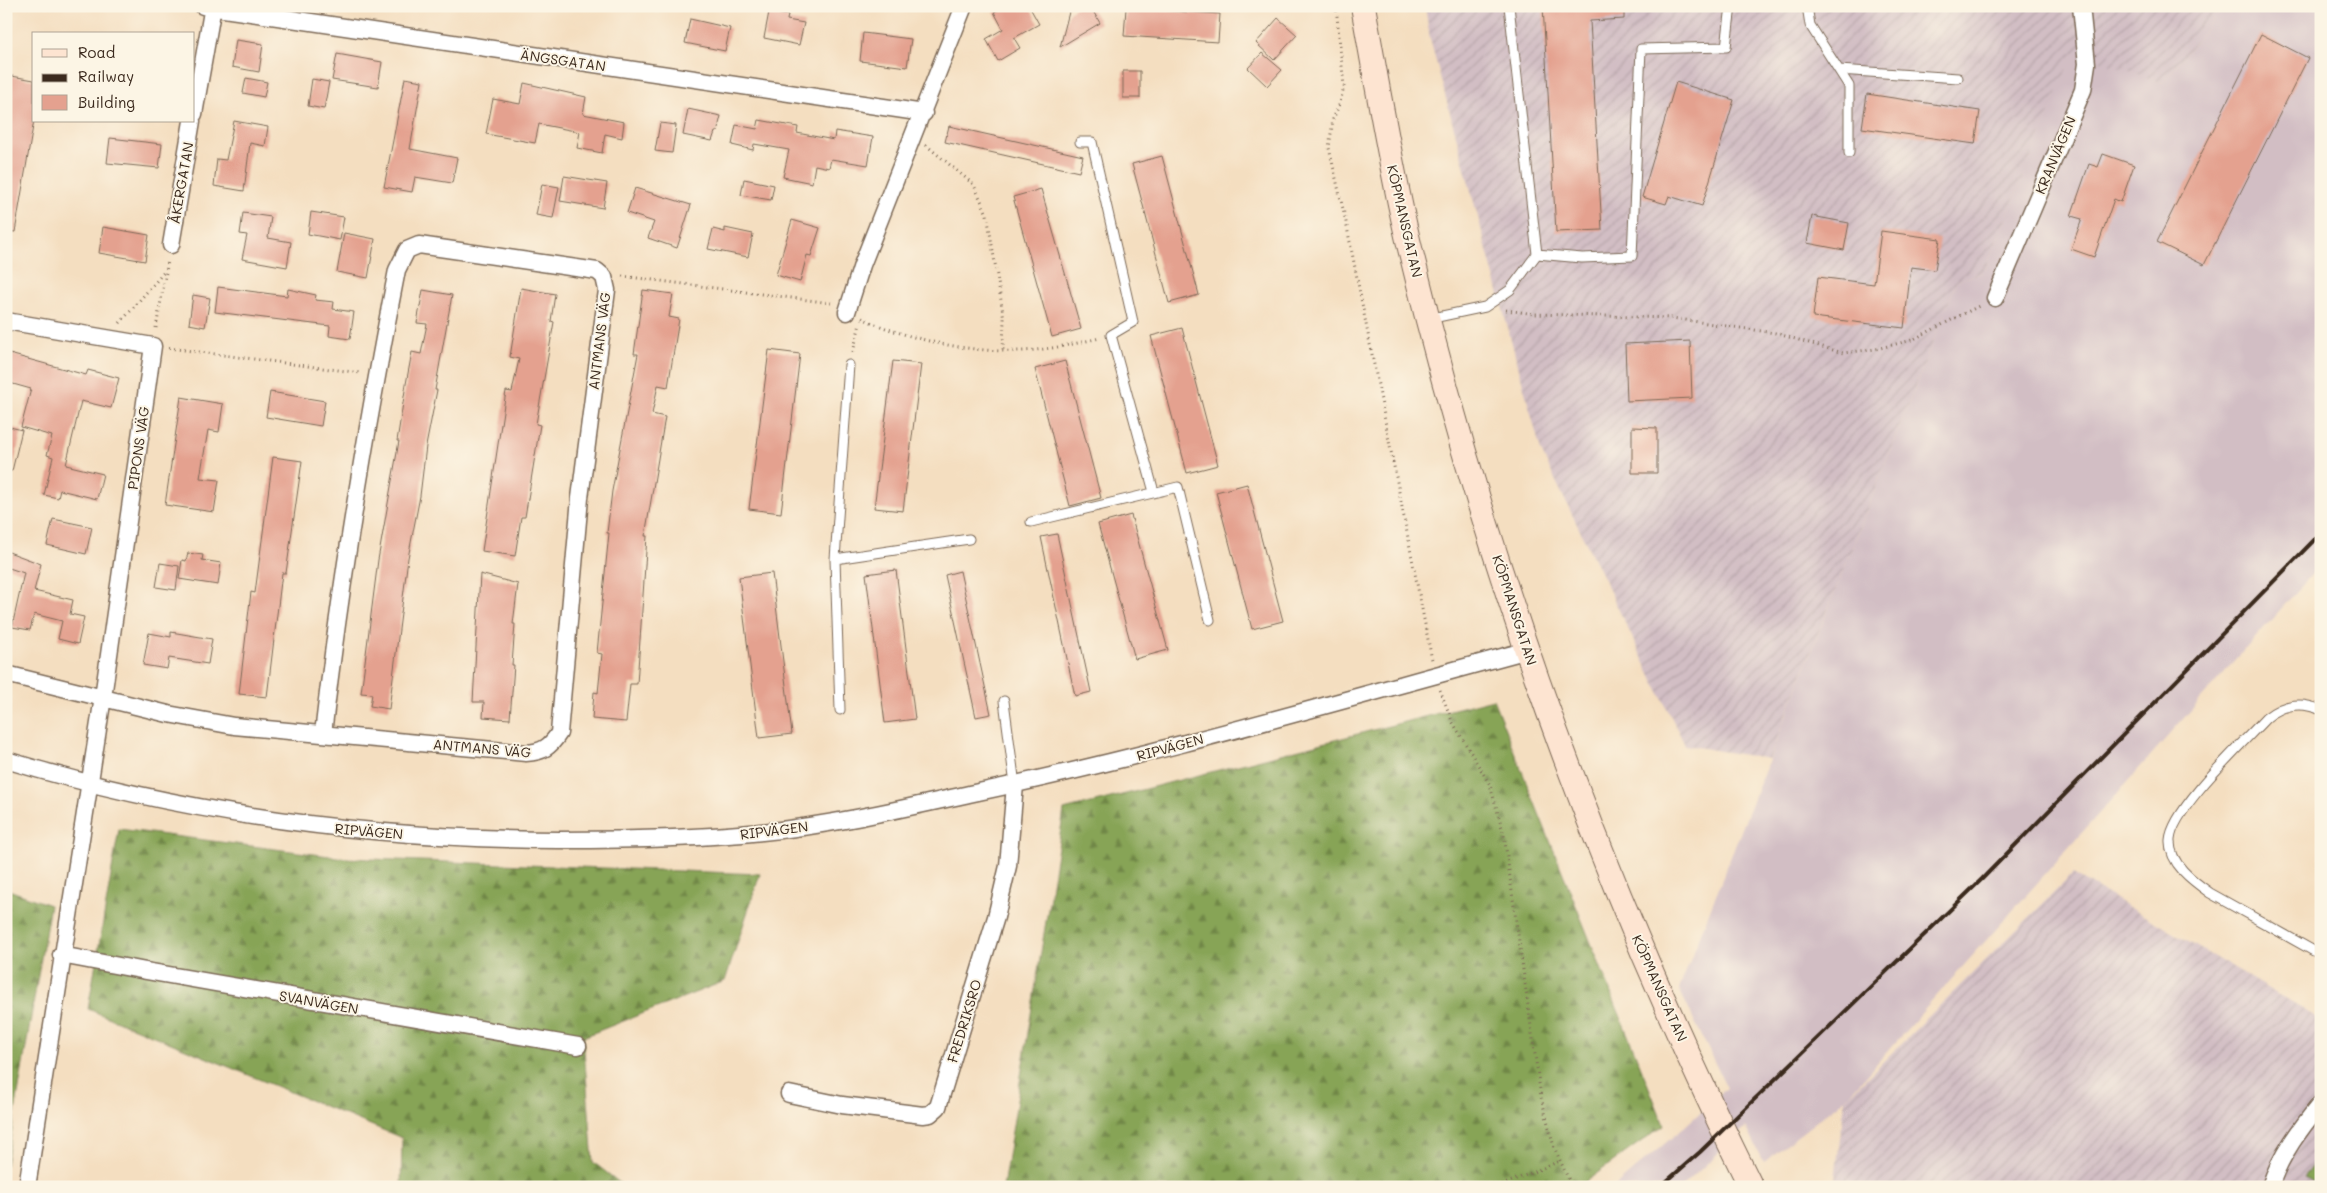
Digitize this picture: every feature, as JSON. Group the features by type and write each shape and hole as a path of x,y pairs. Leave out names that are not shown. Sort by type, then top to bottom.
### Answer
{"street":[{"path":"854,315 862,265 924,113 964,6"},
{"name":"KÖPMANSGATAN","path":"1363,6 1392,161 1428,319 1476,492 1528,650 1612,877 1660,992 1751,1187"},
{"name":"KRANVÄGEN","path":"1995,298 2083,90 2087,64 2081,6"},
{"path":"195,107 209,7"},
{"name":"ÄNGSGATAN","path":"209,7 924,113"},
{"name":"ÅKERGATAN","path":"170,245 192,122"},
{"name":"ANTMANS VÄG","path":"102,697 168,714 234,726 526,753 538,753 550,747 559,733 580,498 607,290 604,277 597,272 419,245 406,250 397,270 376,375 349,538 323,734"},
{"path":"6,321 153,346"},
{"name":"PIPONS VÄG","path":"27,1187 61,954 89,784 153,346"},
{"name":"RIPVÄGEN","path":"6,760 89,784 210,810 332,828 466,838 609,840 699,838 765,832 852,819 1015,785 1128,758 1528,650"},
{"path":"6,674 102,697"},
{"name":"FREDRIKSRO","path":"789,1094 842,1105 923,1115 930,1114 938,1107 996,917 1008,866 1015,785"},
{"name":"SVANVÄGEN","path":"61,954 146,971 578,1046"},
{"path":"2270,1187 2296,1134 2321,1103"}],"lane":[{"path":"1428,319 1485,307 1510,290 1537,254 1509,6"},
{"path":"1537,254 1582,258 1632,256 1641,49 1726,47 1731,6"},
{"path":"1807,6 1810,25 1849,86 1849,153"},
{"path":"1839,70 1958,78"},
{"path":"1080,142 1092,142 1133,322 1111,335 1154,492"},
{"path":"840,710 835,559 849,365"},
{"path":"1031,522 1178,487 1210,620"},
{"path":"835,559 970,539"},
{"path":"1004,701 1015,785"},
{"path":"2321,710 2292,704 2275,710 2195,795 2174,826 2170,840 2173,856 2180,868 2194,882 2210,893 2321,955"}],"path":[{"path":"1336,6 1344,86 1340,103 1333,119 1329,148 1348,232 1435,675 1452,720 1490,785 1504,835 1541,1097 1560,1161 1572,1187"},
{"path":"913,139 929,146 974,185 984,206 987,214 1004,319 1003,351"},
{"path":"170,245 153,346 376,375"},
{"path":"108,338 166,271"},
{"path":"1485,307 1535,314 1672,318 1775,333 1843,352 1876,349 1912,340 1995,298"},
{"path":"849,365 854,315"},
{"path":"1497,1187 1560,1161"}],"shaded area":[{"path":"1425,6 2223,6 2163,83 2074,53 1984,272 1957,281 1769,759 1685,745 1541,451 1430,39"},
{"path":"2223,6 2321,6 2321,564 1845,1099 1764,1162 1746,1127 1682,1187 1614,1187 1727,1088 1679,989 1957,281 1984,272 2074,52 2163,83"},
{"path":"2073,874 2321,1020 2321,1187 1834,1187 1845,1099"}],"green space":[{"path":"1493,699 1664,1125 1578,1187 1003,1187 1064,810"},
{"path":"119,829 345,858 760,874 725,981 583,1037 593,1162 625,1187 401,1187 402,1138 88,1009"},
{"path":"6,889 50,905 6,1165"},
{"path":"2321,1155 2321,1185 2303,1177"}],"building":[{"path":"1004,6 1029,6 1039,24 1014,38 1020,48 998,61 986,39 1003,29 994,12"},
{"path":"1078,6 1090,6 1100,23 1060,47 1069,12"},
{"path":"1543,6 1624,6 1624,19 1590,21 1602,230 1556,232"},
{"path":"1126,8 1220,14 1218,42 1124,36"},
{"path":"769,12 788,15 787,20 804,23 799,45 764,38"},
{"path":"1278,18 1297,35 1274,60 1256,43"},
{"path":"690,19 730,28 725,51 685,43"},
{"path":"863,33 911,39 907,67 860,61"},
{"path":"2261,34 2308,58 2204,265 2157,242"},
{"path":"236,40 263,44 259,72 232,67"},
{"path":"1262,53 1282,70 1267,86 1248,68"},
{"path":"337,54 382,62 378,87 332,80"},
{"path":"1123,71 1140,71 1140,98 1123,98"},
{"path":"6,75 32,80 32,122 34,122 15,232 6,231"},
{"path":"246,78 267,82 264,97 243,93"},
{"path":"405,78 422,81 410,149 457,158 452,183 415,177 412,192 384,187"},
{"path":"312,79 329,82 324,109 308,106"},
{"path":"1676,82 1734,100 1702,206 1669,196 1666,204 1642,197"},
{"path":"524,83 586,97 583,114 624,122 622,138 605,134 602,153 577,148 580,132 539,124 535,143 486,134 493,99 520,104"},
{"path":"1867,94 1980,111 1975,144 1862,128"},
{"path":"688,109 721,116 717,132 715,132 712,141 683,135"},
{"path":"759,120 798,127 797,133 834,140 835,131 873,137 868,165 831,159 829,168 815,165 812,183 783,177 789,150 754,144 753,150 732,145 736,125 757,129"},
{"path":"234,121 268,127 265,146 250,143 244,191 214,186 217,159 226,160"},
{"path":"660,123 676,125 672,153 655,151"},
{"path":"949,126 1083,156 1079,172 945,142"},
{"path":"110,138 162,144 159,168 107,163"},
{"path":"2103,154 2134,165 2121,202 2114,199 2094,257 2071,249 2082,219 2071,216 2089,164 2098,167"},
{"path":"1162,156 1199,295 1169,303 1132,164"},
{"path":"564,176 607,183 603,208 560,201"},
{"path":"744,179 774,185 771,200 741,195"},
{"path":"542,184 559,187 553,218 536,215"},
{"path":"635,188 691,205 677,248 648,238 654,222 627,213"},
{"path":"1041,189 1081,329 1052,337 1013,197"},
{"path":"311,212 344,217 340,240 308,234"},
{"path":"243,213 271,217 268,238 291,242 287,267 242,259 247,235 240,234"},
{"path":"1812,216 1849,223 1844,250 1807,243"},
{"path":"792,220 820,228 811,256 807,255 800,282 776,275"},
{"path":"103,227 149,235 145,261 99,253"},
{"path":"725,228 753,234 748,257 708,249 713,229 725,232"},
{"path":"1881,231 1940,239 1935,270 1911,267 1904,328 1813,317 1818,277 1874,284"},
{"path":"344,233 375,239 368,278 337,272"},
{"path":"218,287 287,296 288,289 316,295 315,300 334,302 333,309 354,312 350,339 329,336 330,326 215,312"},
{"path":"521,288 555,294 551,321 554,322 536,424 540,425 525,517 521,517 515,556 482,551 506,391 512,392 519,359 510,357"},
{"path":"423,290 452,295 426,446 420,496 408,558 389,709 370,706 372,694 361,693 378,560 399,441 397,441 406,384 412,352 421,354 427,324 417,323"},
{"path":"643,290 673,294 669,317 679,319 668,387 658,385 652,414 665,417 645,536 647,536 637,684 630,684 626,722 592,719 594,692 598,693 602,654 597,653 609,533 607,533 612,491 638,354 634,354"},
{"path":"193,295 210,298 205,327 189,324"},
{"path":"1182,328 1218,465 1187,473 1151,336"},
{"path":"1690,341 1692,398 1627,401 1625,344"},
{"path":"769,350 800,354 781,513 749,509"},
{"path":"6,353 86,375 88,370 119,378 111,408 81,401 66,465 103,474 97,499 60,490 58,498 44,495 53,457 47,455 52,436 21,427 31,389 6,382"},
{"path":"893,361 921,364 903,511 874,508"},
{"path":"1065,361 1101,498 1070,506 1035,369"},
{"path":"270,392 325,401 321,426 266,417"},
{"path":"181,397 223,404 219,432 208,430 200,478 219,480 214,512 165,505"},
{"path":"6,426 22,430 12,471 6,471"},
{"path":"1632,427 1657,428 1657,473 1632,473"},
{"path":"273,457 302,461 286,573 282,573 267,697 239,694 251,592 255,593"},
{"path":"1247,484 1283,621 1252,629 1216,492"},
{"path":"1131,515 1168,650 1135,659 1098,524"},
{"path":"53,519 92,527 86,554 47,545"},
{"path":"1057,534 1091,692 1075,696 1041,537"},
{"path":"6,551 41,564 34,591 73,600 70,614 84,617 78,644 58,639 62,621 34,614 30,630 12,627 24,573 6,567"},
{"path":"188,553 203,555 202,560 221,563 218,585 179,579 182,560 186,561"},
{"path":"160,563 179,566 176,590 156,587"},
{"path":"896,570 915,719 885,723 866,574"},
{"path":"960,571 991,714 976,717 945,575"},
{"path":"772,573 792,734 759,738 739,577"},
{"path":"480,574 518,584 513,624 515,624 512,665 514,665 510,719 483,717 484,702 473,702"},
{"path":"171,632 212,639 208,664 169,658 167,669 143,665 149,633 171,637"}],"railway":[{"path":"1660,1187 1700,1152 1982,879 2321,533"}]}
